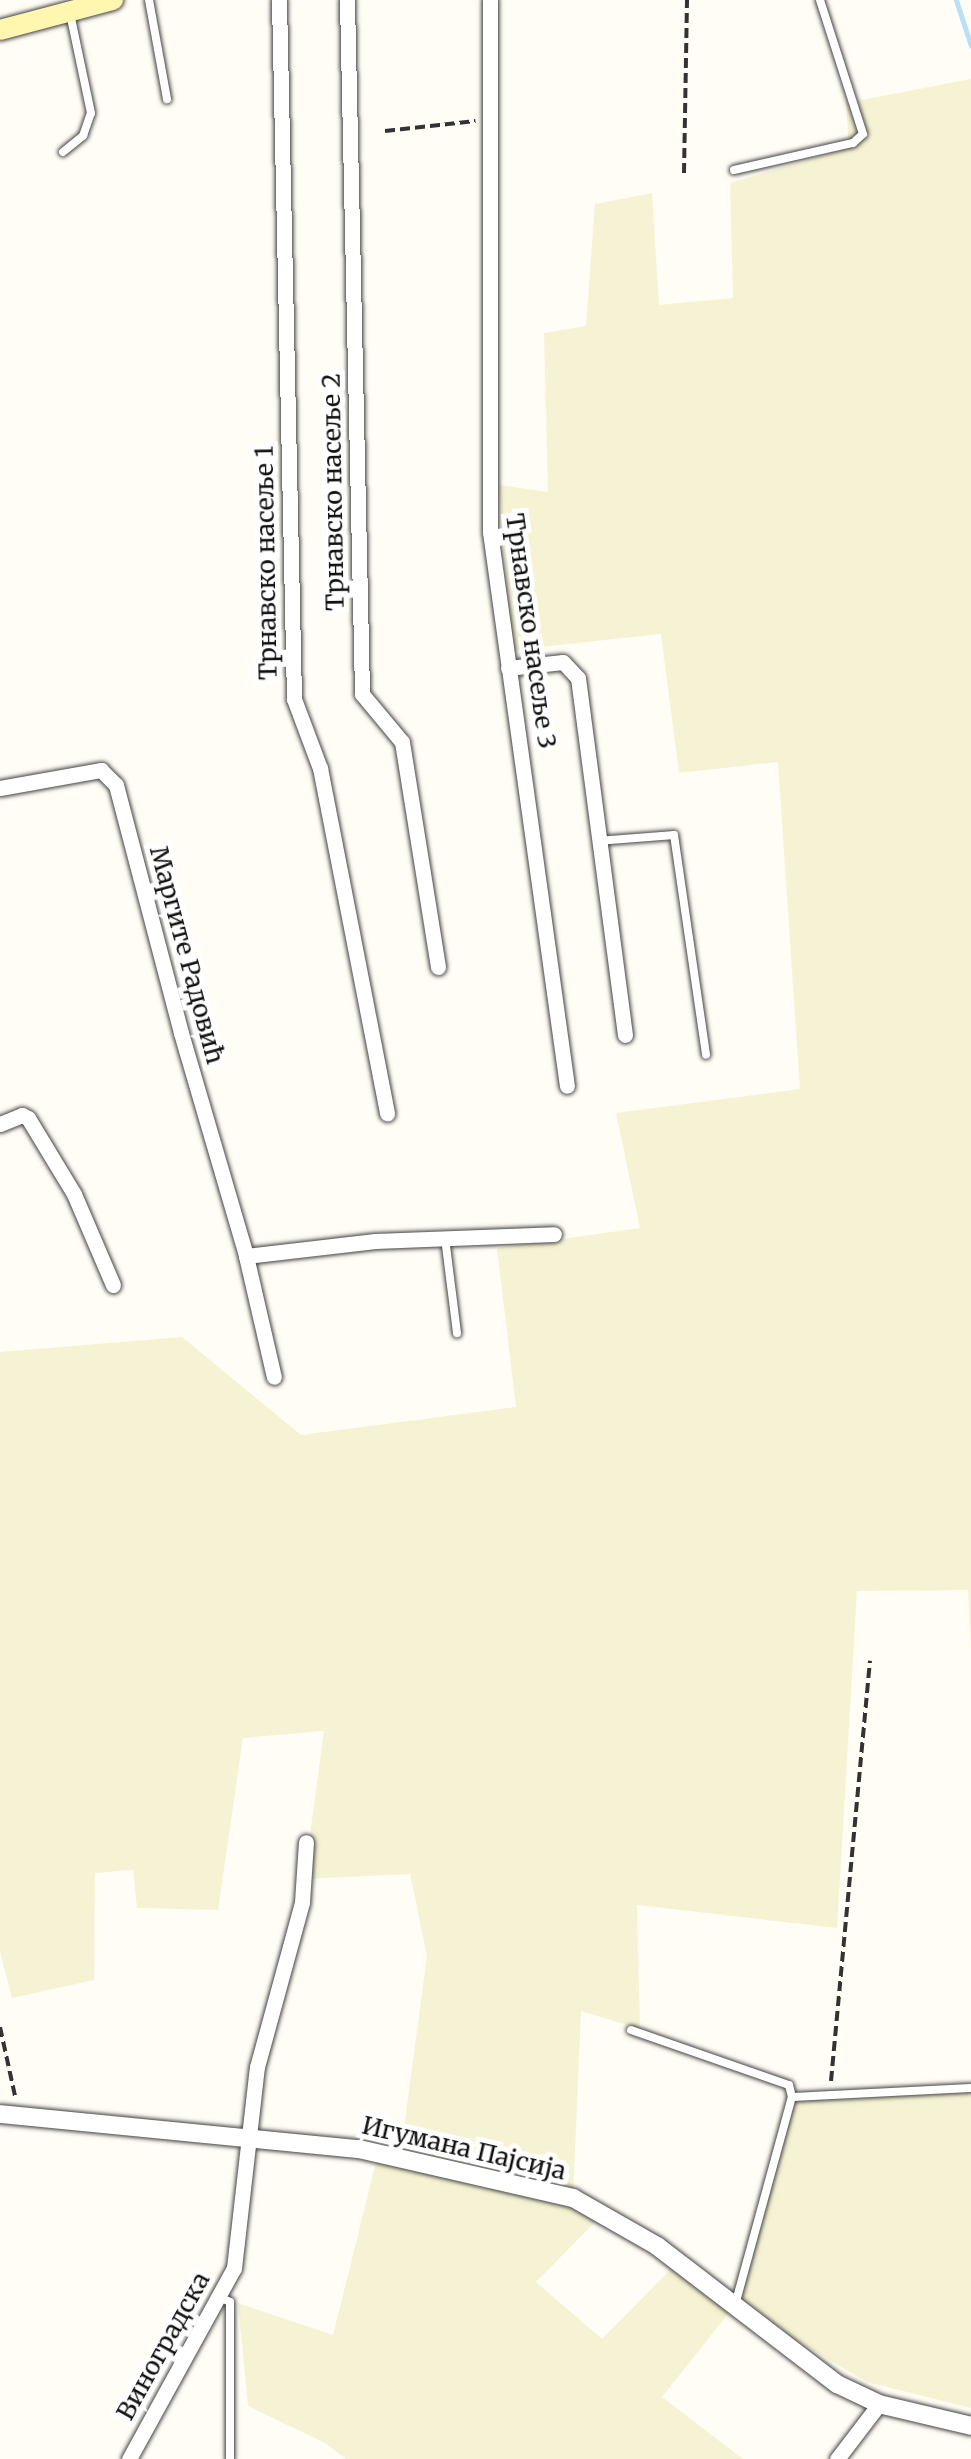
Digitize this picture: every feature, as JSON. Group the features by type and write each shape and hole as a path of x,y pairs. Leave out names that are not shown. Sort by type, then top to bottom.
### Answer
{"main road":[{"path":"0,30 112,0"}],"street":[{"name":"Трнавско насеље 1","path":"279,0 294,699 320,768 387,1114"},
{"name":"Трнавско насеље 2","path":"347,0 362,694 402,742 438,967"},
{"name":"Трнавско насеље 3","path":"490,0 487,463 492,550 567,1086"},
{"path":"508,668 562,662 573,668 624,1036"},
{"name":"Маргите Радовић","path":"0,788 102,770 116,785 181,1034 246,1256 274,1377"},
{"path":"0,1124 22,1115 28,1118 74,1194 113,1285"},
{"path":"246,1256 375,1240 554,1234"},
{"name":"Виноградска","path":"129,2459 234,2268 260,2054 302,1902 306,1842"},
{"name":"Игумана Пајсија","path":"10,2115 359,2149 573,2198 657,2246 838,2384 879,2404 971,2426"},
{"path":"837,2459 879,2404"}],"lane":[{"path":"150,0 167,98"},
{"path":"734,170 853,143 864,134 820,0"},
{"path":"63,152 83,136 91,113 69,9"},
{"path":"598,841 674,835 706,1055"},
{"path":"445,1238 457,1333"},
{"path":"631,2030 789,2084 792,2097 735,2305"},
{"path":"792,2097 971,2088"},
{"path":"219,2297 230,2302 230,2459"}],"path":[{"path":"684,173 687,0"},
{"path":"385,130 491,119"},
{"path":"830,2096 870,1661"},
{"path":"0,2027 10,2115"}],"shaded area":[{"path":"971,79 971,1649 968,1590 857,1591 837,1928 637,1905 640,2029 581,2011 573,2197 602,2215 536,2282 602,2339 678,2262 735,2304 792,2097 971,2088 971,2408 867,2382 735,2305 662,2397 743,2459 346,2459 325,2443 248,2406 238,2303 333,2335 378,2154 400,2158 427,1956 410,1874 304,1879 324,1731 243,1738 218,1910 137,1908 133,1870 95,1873 94,1980 12,1998 0,1952 0,1352 182,1337 301,1435 516,1407 497,1248 640,1228 616,1113 800,1089 778,762 679,773 661,634 512,650 499,485 548,492 544,333 586,326 595,204 652,193 659,305 733,298 730,183 849,148 846,103"}],"waterway":[{"path":"956,0 971,46"}]}
